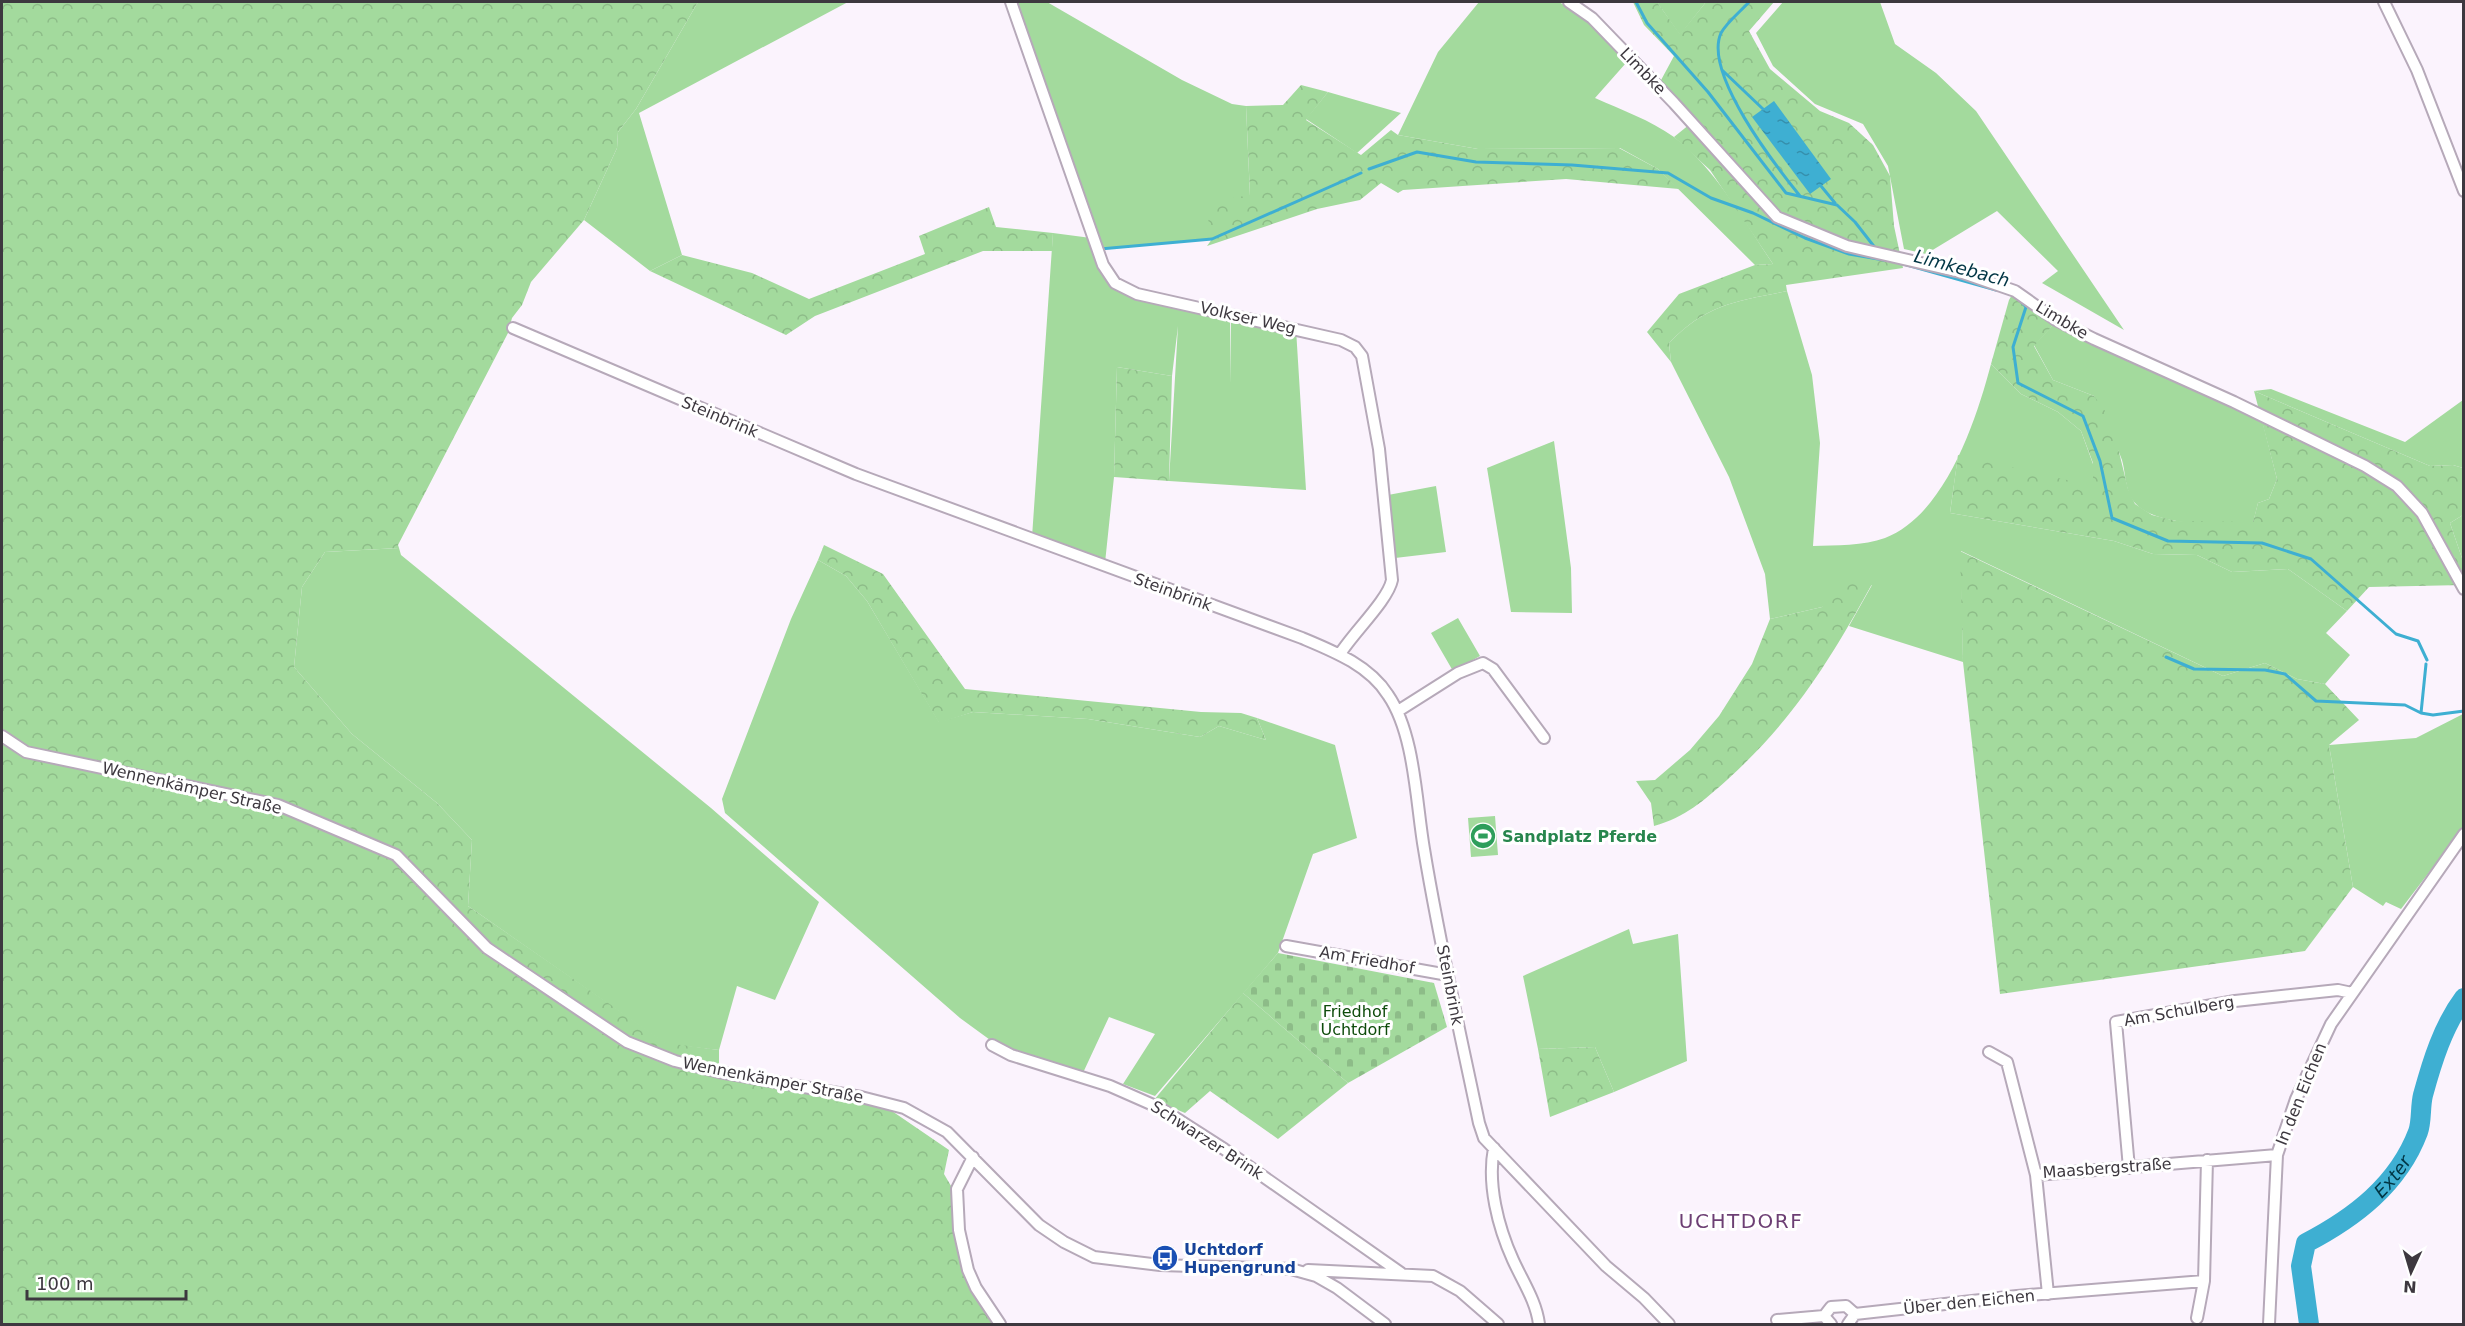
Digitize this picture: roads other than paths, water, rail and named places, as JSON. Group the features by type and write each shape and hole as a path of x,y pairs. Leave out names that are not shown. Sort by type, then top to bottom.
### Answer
{"street":[{"name":"Volkser Weg","path":"1011,2 1103,265 1115,283 1137,294 1341,340 1355,347 1362,356 1379,449 1392,580 1389,591 1353,633 1340,654"},
{"name":"Limbke","path":"1569,2 1592,18 1778,217 1847,246 1924,262 2006,287 2056,320 2094,339 2234,402 2355,461 2405,493 2422,513 2463,590"},
{"path":"2384,2 2417,70 2463,191"},
{"name":"Steinbrink","path":"513,328 856,474 1340,654 1374,679 1398,711 1417,798 1448,975 1484,1138 1606,1266 1644,1298 1669,1324"},
{"path":"1398,711 1458,673 1483,663 1493,669 1544,738"},
{"name":"Wennenkämper Straße","path":"2,736 26,752 278,805 396,855 487,948 627,1042 675,1061 719,1072 893,1104 921,1116 947,1132 1039,1225 1064,1242 1094,1257 1160,1265 1292,1269 1316,1276 1337,1288 1385,1324"},
{"name":"In den Eichen","path":"2269,1324 2277,1155 2310,1063 2352,993 2463,834"},
{"name":"Am Friedhof","path":"1286,946 1448,975"},
{"name":"Am Schulberg","path":"2129,1168 2116,1022 2235,1001 2338,990 2352,993"},
{"name":"Schwarzer Brink","path":"992,1045 1011,1054 1128,1093 1161,1108 1224,1149 1401,1273"},
{"name":"Maasbergstraße","path":"1989,1053 2007,1062 2036,1176 2277,1155"},
{"path":"1494,1148 1490,1171 1503,1233 1534,1304 1539,1324"},
{"path":"973,1157 957,1189 960,1230 968,1270 976,1288 1000,1324"},
{"path":"2197,1318 2204,1281 2207,1160"},
{"name":"Über den Eichen","path":"2036,1176 2048,1294"},
{"name":"Schwarzer Brink","path":"1292,1269 1433,1276 1460,1291 1498,1324"},
{"name":"Über den Eichen","path":"1777,1320 1828,1320 1831,1307 1846,1306 1855,1314 2204,1281"},
{"path":"1848,1324 1855,1314"}],"water":[{"path":"1774,101 1831,179 1810,194 1752,117"}],"waterway":[{"name":"Limkebach","path":"1636,2 1647,23 1708,92 1786,193 1837,205 1855,222 1876,249"},
{"path":"1749,2 1721,33 1718,50 1722,71 1744,118 1800,196"},
{"path":"1722,70 1763,109"},
{"path":"1369,169 1417,152 1476,162 1572,165 1668,173 1711,198 1753,213 1805,238 1849,254 1884,260"},
{"path":"1100,249 1212,239 1361,173"},
{"path":"1821,186 1835,203"},
{"name":"Limkebach","path":"1882,258 1996,290"},
{"name":"Limkebach","path":"2019,299 2026,307 2013,347 2018,383 2083,416 2100,461 2112,518 2168,541 2262,543 2311,559 2396,634 2418,641 2427,660"},
{"name":"Limkebach","path":"2166,657 2194,669 2265,670 2285,674 2316,701 2405,705 2421,713 2433,715 2464,711"},
{"path":"2421,713 2426,664"},
{"name":"Exter","path":"2309,1324 2301,1266 2306,1243 2357,1211 2386,1184 2399,1168 2418,1132 2423,1095 2439,1045 2450,1020 2464,998"}],"place":[{"name":"Sandplatz Pferde","path":"1483,836"},
{"name":"Uchtdorf Hupengrund","path":"1165,1258"}],"district":[{"name":"UCHTDORF","path":"1741,1221"}],"park label":[{"name":"Friedhof Uchtdorf","path":"1355,1020"}]}
